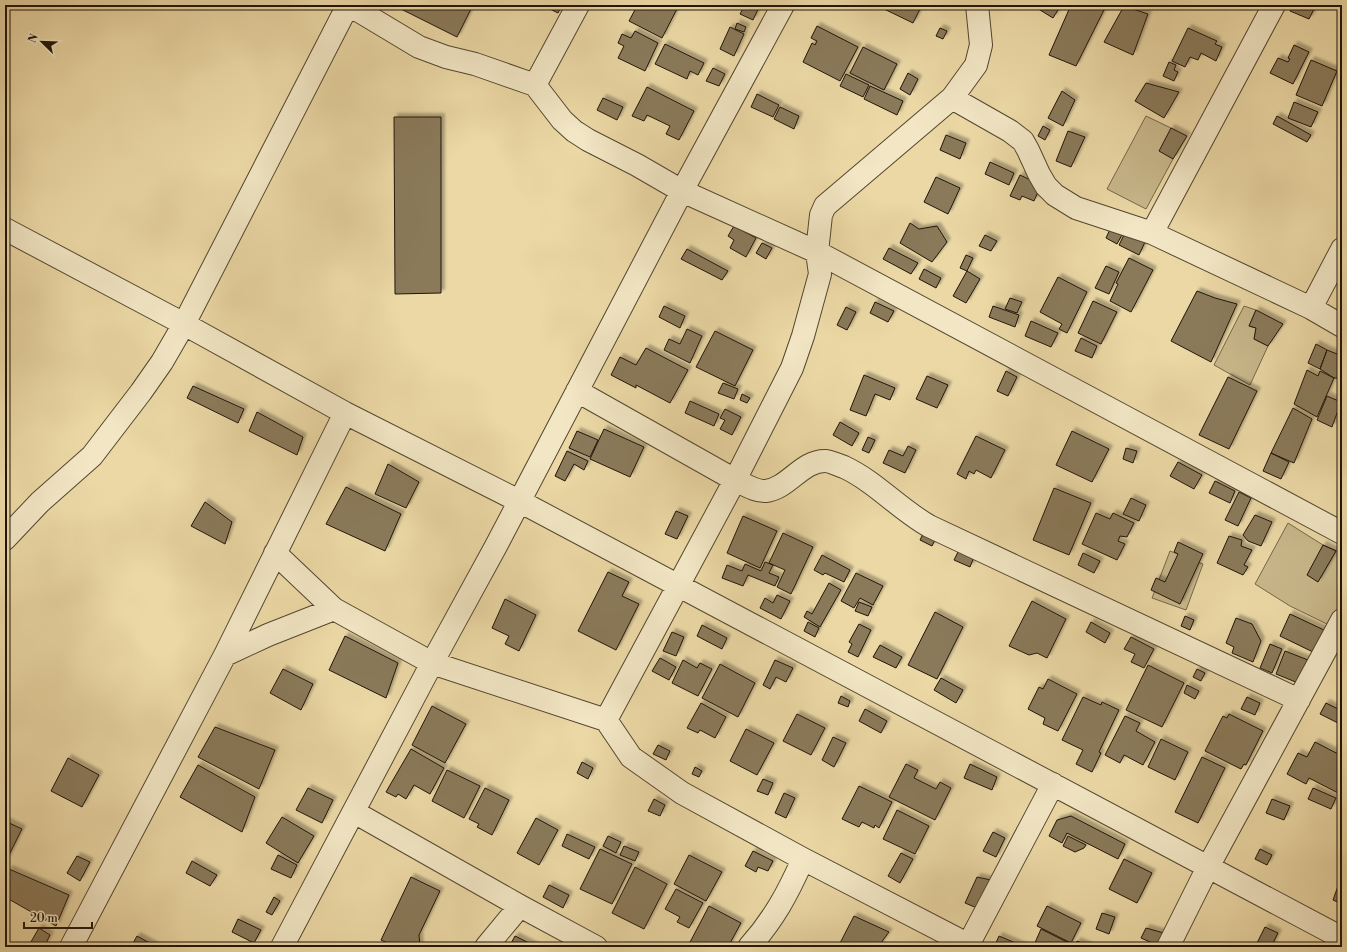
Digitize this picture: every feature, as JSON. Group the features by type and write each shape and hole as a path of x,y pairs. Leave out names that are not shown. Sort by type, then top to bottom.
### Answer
{"street":[{"path":"5,539 40,502 92,456 162,362 184,324 348,5 419,46 446,57 475,64 534,85 562,120 574,131 682,191 817,252 1342,533"},
{"path":"534,85 578,5"},
{"path":"282,947 432,663 496,546 518,501 682,191 783,5"},
{"path":"606,720 735,480 794,361 803,336 820,274 817,252 821,215 825,206 952,98 976,65 981,45 977,5"},
{"path":"1152,234 1274,5"},
{"path":"952,98 1023,141 1046,186 1055,195 1076,208 1152,234 1311,308 1342,326"},
{"path":"5,229 184,324 345,413 518,501 1342,938"},
{"path":"1311,308 1342,249"},
{"path":"577,391 735,480 755,489 766,491 779,486 808,467 825,461 851,470 876,486 914,516 930,526 1299,700"},
{"path":"71,947 225,655 345,413"},
{"path":"276,552 334,609 432,663 606,720 631,757 682,793 968,946 1053,784"},
{"path":"225,655 268,635 334,609"},
{"path":"1168,947 1208,867 1342,620"},
{"path":"354,812 520,906 596,947"},
{"path":"749,947 762,932 790,890 803,859"},
{"path":"486,947 520,906"}],"shaded area":[{"path":"1146,116 1171,128 1173,159 1146,209 1107,189"},
{"path":"1244,306 1256,310 1249,326 1256,328 1254,339 1268,346 1250,385 1214,365"},
{"path":"1288,523 1323,545 1342,553 1342,602 1329,625 1290,606 1255,584"},
{"path":"1170,551 1203,564 1186,610 1152,598"}],"building":[{"path":"473,5 457,37 395,6"},
{"path":"542,5 562,5 558,13"},
{"path":"641,5 679,5 662,38 629,21 636,8 639,9"},
{"path":"745,5 760,5 753,20 740,14"},
{"path":"886,5 922,5 913,23 884,9"},
{"path":"1032,5 1061,5 1053,18"},
{"path":"1071,5 1098,5 1105,8 1076,66 1049,55"},
{"path":"1292,5 1311,5 1315,7 1309,19 1290,11"},
{"path":"1124,6 1148,14 1133,55 1104,42"},
{"path":"737,23 746,27 744,32 735,29"},
{"path":"817,26 858,47 840,81 803,62 812,43 815,45 817,41 811,38"},
{"path":"730,27 744,34 734,56 720,49"},
{"path":"940,28 947,31 943,39 936,36"},
{"path":"1188,28 1217,41 1215,44 1222,47 1216,61 1201,53 1198,60 1190,57 1185,67 1172,61"},
{"path":"635,31 658,43 645,71 618,58 624,46 618,43 622,34 631,38"},
{"path":"665,44 704,63 698,75 690,71 687,79 655,64"},
{"path":"1294,45 1309,52 1293,84 1270,73 1278,58 1288,62 1290,59 1288,58"},
{"path":"863,47 897,64 884,90 850,73"},
{"path":"1311,60 1337,71 1322,106 1296,95"},
{"path":"1169,62 1176,65 1174,70 1178,72 1174,81 1163,76"},
{"path":"713,68 725,74 719,86 706,81"},
{"path":"908,73 918,79 910,95 900,89"},
{"path":"846,74 869,85 863,97 840,86"},
{"path":"1146,83 1179,92 1164,118 1135,101"},
{"path":"870,86 903,101 897,115 864,99"},
{"path":"647,87 694,111 679,140 666,134 670,126 647,115 644,121 632,116"},
{"path":"1062,91 1075,100 1063,126 1048,118"},
{"path":"757,94 779,105 773,117 751,107"},
{"path":"603,98 623,107 617,120 597,110"},
{"path":"1294,102 1318,112 1311,127 1288,118"},
{"path":"780,107 799,116 794,129 774,119"},
{"path":"1277,116 1311,135 1307,142 1273,124"},
{"path":"394,117 441,117 441,293 395,294"},
{"path":"1043,126 1050,130 1045,140 1038,136"},
{"path":"1171,128 1187,136 1173,159 1159,151"},
{"path":"1068,131 1085,137 1071,167 1056,161"},
{"path":"946,135 966,143 960,159 940,150"},
{"path":"990,162 1014,173 1009,185 985,174"},
{"path":"1020,175 1041,185 1034,201 1022,196 1020,200 1010,196"},
{"path":"936,177 960,188 948,214 924,202"},
{"path":"910,223 919,229 937,226 947,242 932,262 900,243"},
{"path":"1112,225 1124,231 1117,244 1106,238"},
{"path":"734,226 756,238 746,257 730,248 734,240 728,236"},
{"path":"1125,233 1145,242 1139,255 1119,245"},
{"path":"985,235 997,241 991,251 979,246"},
{"path":"762,243 772,248 766,259 756,253"},
{"path":"889,248 918,263 911,274 883,259"},
{"path":"687,249 728,271 722,280 681,259"},
{"path":"966,255 973,258 967,271 960,268"},
{"path":"1129,258 1153,270 1131,312 1110,301 1118,284 1116,283"},
{"path":"1106,266 1119,272 1109,294 1095,288"},
{"path":"924,269 941,278 936,288 919,279"},
{"path":"967,271 980,279 966,303 953,296"},
{"path":"1058,277 1087,292 1067,333 1059,329 1062,324 1040,312"},
{"path":"1197,291 1237,304 1211,362 1171,341"},
{"path":"1010,298 1022,302 1017,313 1005,309"},
{"path":"1093,301 1117,312 1101,344 1078,333"},
{"path":"875,302 894,311 888,322 870,313"},
{"path":"664,306 685,316 680,328 659,317"},
{"path":"993,306 1019,315 1015,327 989,317"},
{"path":"846,307 856,312 847,330 837,325"},
{"path":"1256,310 1283,324 1268,346 1254,339 1256,328 1249,326"},
{"path":"1031,321 1058,333 1051,347 1025,336"},
{"path":"687,329 702,336 690,363 664,350 669,339 680,344"},
{"path":"715,331 753,350 735,386 696,367"},
{"path":"1081,338 1097,346 1092,358 1075,351"},
{"path":"1316,344 1327,350 1320,369 1308,363"},
{"path":"646,348 688,370 670,403 636,385 636,388 611,375 620,357 636,365"},
{"path":"1327,350 1342,356 1338,378 1334,378 1320,369"},
{"path":"1307,370 1318,376 1320,371 1334,378 1317,417 1294,404"},
{"path":"1006,371 1017,377 1008,396 997,391"},
{"path":"864,375 895,388 890,400 875,394 866,416 850,410"},
{"path":"927,376 948,385 937,408 916,399"},
{"path":"1228,377 1257,391 1229,449 1199,435"},
{"path":"723,383 738,389 734,399 718,393"},
{"path":"193,386 244,409 238,423 187,398"},
{"path":"742,394 750,398 747,403 740,400"},
{"path":"1327,396 1341,402 1332,427 1317,420"},
{"path":"690,401 719,414 714,426 685,413"},
{"path":"1293,408 1312,419 1294,463 1271,453"},
{"path":"725,409 741,417 732,435 720,429 725,420 720,418"},
{"path":"257,412 303,437 297,455 249,431"},
{"path":"840,422 859,433 852,446 833,435"},
{"path":"604,429 644,447 630,477 590,459"},
{"path":"577,431 598,440 590,457 569,448"},
{"path":"1072,431 1109,449 1092,482 1056,465"},
{"path":"976,436 1005,450 991,478 976,470 974,474 969,471 966,479 957,474"},
{"path":"868,437 875,440 869,453 862,450"},
{"path":"908,446 916,450 905,473 883,463 889,450 903,456"},
{"path":"1126,448 1137,451 1133,463 1123,459"},
{"path":"567,451 588,461 584,470 574,464 565,481 555,476"},
{"path":"1271,453 1289,462 1281,479 1263,471"},
{"path":"1178,462 1202,475 1194,489 1170,476"},
{"path":"388,464 419,482 406,508 375,494"},
{"path":"1215,481 1235,491 1230,503 1209,493"},
{"path":"346,487 401,514 385,551 326,524"},
{"path":"1054,488 1091,503 1069,555 1033,540"},
{"path":"1239,492 1251,498 1238,526 1225,520"},
{"path":"1131,498 1146,505 1139,521 1123,514"},
{"path":"205,502 232,522 225,544 191,526"},
{"path":"676,511 688,516 677,539 665,534"},
{"path":"1096,513 1110,519 1113,513 1134,523 1127,537 1120,536 1118,541 1125,544 1117,560 1082,544"},
{"path":"1255,515 1272,522 1261,546 1248,541 1243,535"},
{"path":"743,516 777,531 760,568 727,553"},
{"path":"925,530 937,536 932,546 920,540"},
{"path":"783,533 813,547 791,594 777,587 785,570 769,563"},
{"path":"1229,536 1242,540 1241,546 1252,550 1244,565 1248,567 1243,575 1217,563"},
{"path":"1178,542 1203,554 1180,604 1151,590 1156,578 1165,582 1178,554 1174,552"},
{"path":"1323,545 1336,551 1318,582 1307,575"},
{"path":"959,550 974,557 970,567 954,560"},
{"path":"1083,553 1100,561 1094,573 1078,565"},
{"path":"822,555 850,570 844,582 825,573 823,575 814,570"},
{"path":"765,562 773,565 769,573 779,577 775,586 748,575 743,586 722,578 727,565 742,571 745,564 761,571"},
{"path":"608,572 629,582 622,596 639,604 616,650 578,631"},
{"path":"856,573 883,586 873,605 860,598 854,608 841,601"},
{"path":"829,583 841,590 820,627 804,617 807,611 812,614"},
{"path":"777,595 790,601 781,619 760,608 765,598 773,603"},
{"path":"505,599 536,615 519,651 505,644 509,636 492,628"},
{"path":"1032,601 1066,619 1047,658 1037,653 1029,655 1009,646"},
{"path":"859,602 872,607 868,616 855,611"},
{"path":"935,612 963,627 937,679 908,665"},
{"path":"1290,614 1324,630 1313,652 1280,636"},
{"path":"1185,616 1194,620 1190,630 1181,626"},
{"path":"1236,618 1252,624 1261,641 1253,662 1232,653 1234,647 1226,643"},
{"path":"808,622 819,628 815,637 804,631"},
{"path":"1091,622 1110,633 1105,643 1086,632"},
{"path":"859,624 871,630 858,657 848,652 852,644 849,642"},
{"path":"702,625 727,638 722,649 697,636"},
{"path":"672,632 684,637 676,656 663,651"},
{"path":"345,636 398,663 386,698 329,670"},
{"path":"1131,637 1154,649 1144,668 1131,662 1135,654 1124,649"},
{"path":"1270,644 1282,649 1272,673 1260,668"},
{"path":"880,645 902,657 896,668 873,657"},
{"path":"1285,651 1308,660 1298,683 1276,674"},
{"path":"660,658 676,667 669,680 652,671"},
{"path":"683,660 697,668 700,663 712,669 698,696 672,683"},
{"path":"775,660 793,668 786,682 776,677 770,689 763,685"},
{"path":"720,664 755,683 738,717 702,698"},
{"path":"1148,665 1184,683 1162,727 1126,710"},
{"path":"283,669 313,684 301,710 270,693"},
{"path":"1197,669 1205,673 1201,681 1193,677"},
{"path":"941,678 963,690 956,703 934,690"},
{"path":"1048,679 1077,694 1058,731 1043,724 1045,718 1028,709 1039,687 1043,689"},
{"path":"1187,685 1199,691 1195,699 1184,693"},
{"path":"841,696 850,701 848,707 838,703"},
{"path":"1083,697 1101,705 1102,702 1119,710 1099,752 1101,753 1092,772 1076,764 1083,750 1062,740"},
{"path":"1247,697 1260,703 1255,715 1241,709"},
{"path":"701,703 726,717 715,738 700,730 698,733 687,728"},
{"path":"1326,703 1342,711 1342,725 1320,714"},
{"path":"432,706 466,724 445,763 412,745"},
{"path":"865,709 887,721 881,733 859,721"},
{"path":"797,714 825,728 811,755 783,741"},
{"path":"1229,714 1263,731 1246,765 1244,764 1241,769 1205,751 1223,716 1227,718"},
{"path":"1125,716 1140,723 1136,731 1155,742 1143,765 1124,755 1120,763 1105,755"},
{"path":"215,727 275,750 259,789 198,757"},
{"path":"746,729 774,743 757,775 730,761"},
{"path":"833,737 846,743 834,767 822,760"},
{"path":"1161,739 1188,752 1175,780 1148,767"},
{"path":"1315,742 1342,756 1342,795 1309,778 1306,784 1287,774 1298,753 1307,757"},
{"path":"658,745 670,751 666,760 653,754"},
{"path":"411,749 444,768 430,794 414,785 406,799 398,794 396,797 386,792"},
{"path":"1202,757 1225,768 1198,823 1175,812"},
{"path":"68,758 99,775 82,807 51,791"},
{"path":"582,762 593,768 588,779 577,773"},
{"path":"906,764 918,770 914,778 936,789 940,782 951,788 935,820 889,797"},
{"path":"970,764 997,777 992,790 964,778"},
{"path":"198,765 255,797 242,832 180,797"},
{"path":"695,767 702,771 699,777 692,774"},
{"path":"447,770 480,786 464,818 432,801"},
{"path":"763,779 773,783 768,795 757,791"},
{"path":"859,786 892,802 879,828 875,825 874,828 862,822 859,827 842,819"},
{"path":"308,788 333,800 322,823 296,810"},
{"path":"485,788 509,800 492,835 477,827 479,824 469,819"},
{"path":"1313,788 1336,798 1331,809 1308,799"},
{"path":"784,793 795,798 786,818 775,813"},
{"path":"654,799 665,805 660,816 648,811"},
{"path":"1272,799 1290,806 1284,820 1266,813"},
{"path":"897,810 929,826 915,854 883,839"},
{"path":"1071,816 1125,844 1118,859 1067,833 1062,843 1049,836 1057,820"},
{"path":"282,817 314,836 298,863 266,843"},
{"path":"536,818 558,830 539,865 517,853"},
{"path":"5,821 22,829 7,859 5,858"},
{"path":"993,832 1005,838 996,857 983,851"},
{"path":"567,834 595,847 589,859 562,846"},
{"path":"608,836 621,842 616,853 603,846"},
{"path":"1068,836 1086,845 1084,848 1075,852 1063,846"},
{"path":"624,846 639,852 635,861 620,855"},
{"path":"600,849 632,864 612,904 580,889"},
{"path":"1260,849 1272,855 1267,865 1255,859"},
{"path":"753,851 773,861 768,871 758,867 756,872 745,866"},
{"path":"901,853 913,859 900,883 888,876"},
{"path":"278,855 297,865 291,878 271,869"},
{"path":"689,855 722,872 706,901 674,884"},
{"path":"77,856 90,862 80,881 67,873"},
{"path":"1124,859 1152,873 1137,903 1109,889"},
{"path":"192,861 217,875 210,886 186,873"},
{"path":"635,867 667,884 644,929 612,913"},
{"path":"9,869 69,895 56,926 5,897 5,878"},
{"path":"411,877 440,891 419,935 420,947 396,947 381,940"},
{"path":"977,877 991,880 977,908 965,903"},
{"path":"549,885 569,895 563,908 543,897"},
{"path":"1338,886 1342,888 1342,904 1333,900"},
{"path":"676,889 703,903 689,928 677,922 680,917 665,909"},
{"path":"274,897 280,901 272,915 266,912"},
{"path":"709,906 741,923 728,947 689,947 688,946"},
{"path":"1047,906 1081,923 1071,943 1037,926"},
{"path":"1102,913 1115,917 1109,934 1096,929"},
{"path":"854,916 889,932 878,947 838,947"},
{"path":"238,919 261,930 254,943 232,932"},
{"path":"1265,927 1278,933 1271,947 1255,947"},
{"path":"39,928 50,935 44,947 28,947"},
{"path":"1146,928 1164,933 1159,946 1141,938"},
{"path":"1041,929 1071,944 1069,947 1038,947 1034,945"},
{"path":"137,936 157,947 131,947"},
{"path":"515,936 537,947 509,947"},
{"path":"999,936 1025,947 999,947 995,945"},
{"path":"1077,941 1091,947 1074,947"}]}
